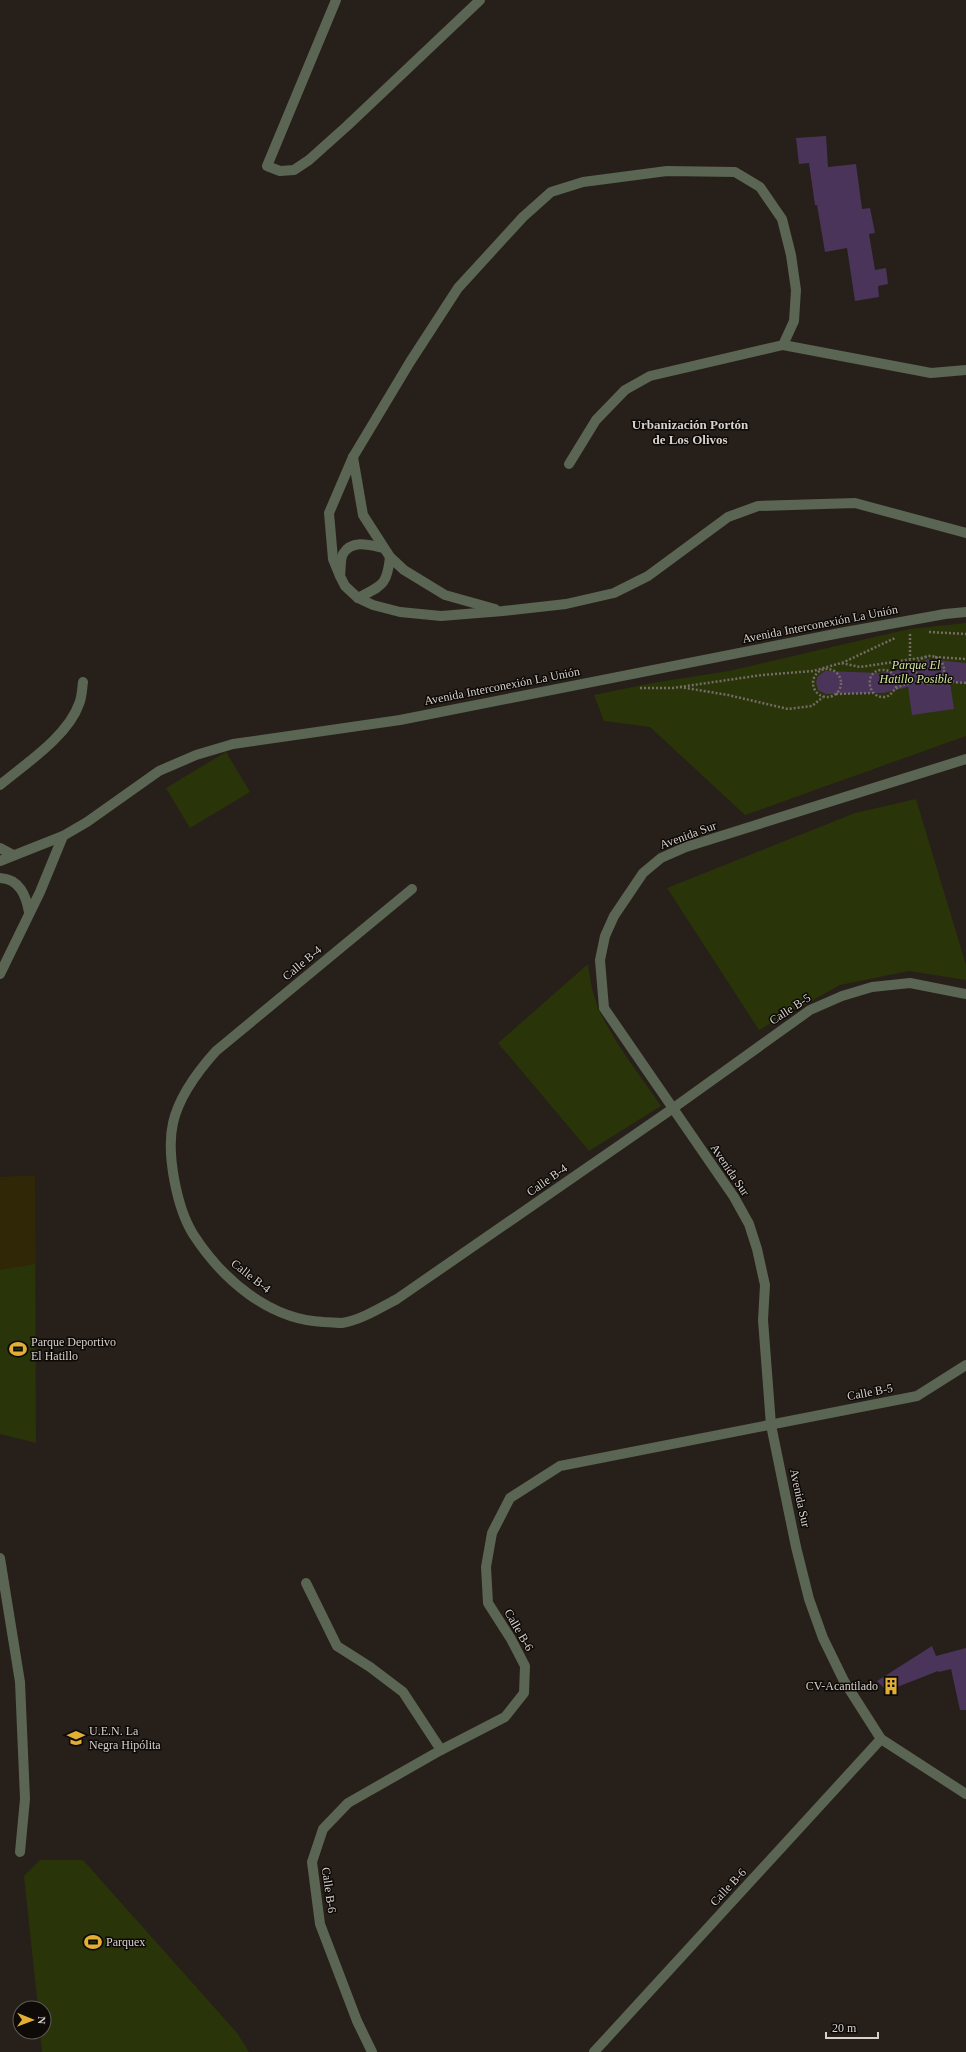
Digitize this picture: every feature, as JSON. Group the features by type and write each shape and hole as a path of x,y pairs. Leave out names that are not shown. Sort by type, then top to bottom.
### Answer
{"street":[{"path":"336,0 267,166 280,171 294,170 308,160 347,126 480,0"},
{"path":"783,345 794,321 796,290 794,276 782,219 760,187 735,172 667,170 583,182 551,192 523,217 458,288 410,362 352,457 329,513 332,559 345,586 358,598 372,605 400,612 441,616 566,604 614,593 648,576 728,517 758,506 855,503 966,533"},
{"path":"569,464 596,420 625,390 650,376 783,345 931,373 966,370"},
{"path":"352,457 362,515 390,557 404,570 445,595 503,611"},
{"path":"340,576 343,554 352,546 362,544 383,548"},
{"path":"358,598 379,586 388,576 390,557"},
{"name":"Avenida Interconexión La Unión","path":"0,861 63,836 87,822 159,771 196,755 233,744 400,720 840,633 945,614 966,612"},
{"path":"0,785 52,741 69,722 79,704 83,682"},
{"name":"Avenida Sur","path":"966,759 686,847 660,858 644,873 614,916 605,936 600,960 604,1008 672,1109 734,1197 749,1224 757,1249 764,1285 763,1320 771,1425 796,1547 809,1599 823,1638 844,1681 881,1739 966,1794"},
{"path":"0,974 18,940 29,912 40,892 63,836"},
{"path":"0,848 13,855"},
{"path":"0,878 15,883 22,889 26,897 29,912"},
{"name":"Calle B-4","path":"412,889 216,1051 198,1070 183,1099 173,1123 170,1150 174,1180 192,1233 227,1277 278,1312 307,1321 342,1323 369,1314 398,1299 672,1109"},
{"name":"Calle B-5","path":"672,1109 810,1010 842,996 872,988 910,983 966,994"},
{"name":"Calle B-5","path":"771,1425 918,1396 966,1365"},
{"name":"Calle B-6","path":"372,2052 356,2021 320,1924 312,1862 323,1829 348,1803 441,1750 505,1717 524,1693 524,1666 510,1639 488,1603 486,1567 492,1533 510,1498 560,1466 771,1425"},
{"path":"0,1558 20,1682 24,1799 20,1852"},
{"path":"306,1583 337,1646 370,1667 403,1692 441,1750"},
{"name":"Calle B-6","path":"594,2052 881,1739"}],"path":[{"path":"909,632 910,659"},
{"path":"903,635 909,632 916,632"},
{"path":"924,632 966,634"},
{"path":"873,693 836,694 830,697 823,697 817,693 814,688 813,681 817,674 823,670 896,638"},
{"path":"927,657 920,660 917,667 917,674 926,684 933,684 940,681 966,683"},
{"path":"841,663 860,667 927,657 966,659"},
{"path":"934,657 941,661 944,668 940,681"},
{"path":"633,688 677,687 762,675 831,670 837,674 841,681 840,688 836,694"},
{"path":"880,670 887,670 894,674 897,681 896,688 892,694 886,697 879,697 873,693 869,680 873,674 880,670"},
{"path":"896,688 921,680"},
{"path":"677,687 728,695 788,710 812,706 823,697"}],"green space":[{"name":"Parque El Hatillo Posible","path":"966,623 966,736 745,815 650,727 604,721 594,695 652,683 729,671 909,629"},
{"path":"226,752 250,792 190,828 166,788"},
{"path":"916,799 966,965 966,980 909,971 840,985 759,1030 667,888 855,813"},
{"path":"588,964 594,994 606,1024 661,1106 589,1151 498,1043"},
{"name":"Parque Deportivo El Hatillo","path":"35,1176 36,1443 0,1434 0,1177"},
{"name":"Parquex","path":"40,1860 83,1860 237,2033 249,2052 42,2052 41,2040 52,2040 52,2000 37,2000 24,1876"}],"sand":[{"path":"35,1176 35,1264 0,1270 0,1177"}],"building":[{"path":"826,136 828,167 856,164 862,209 870,208 875,233 869,234 875,270 886,268 888,284 878,286 879,297 855,301 847,248 825,252 817,205 815,205 809,163 799,164 796,138"},
{"path":"927,659 966,663 966,683 950,682 954,709 912,715 908,687 883,693 826,694 818,690 816,682 818,676 825,671 880,673 916,667"},
{"name":"CV-Acantilado","path":"932,1646 936,1656 966,1648 966,1710 960,1710 951,1669 938,1671 887,1691 877,1681"}],"place":[{"name":"Parque Deportivo El Hatillo","path":"18,1349"},
{"name":"CV-Acantilado","path":"891,1686"},
{"name":"U.E.N. La Negra Hipólita","path":"76,1738"},
{"name":"Parquex","path":"93,1942"}],"district":[{"name":"Urbanización Portón de Los Olivos","path":"690,432"}]}
